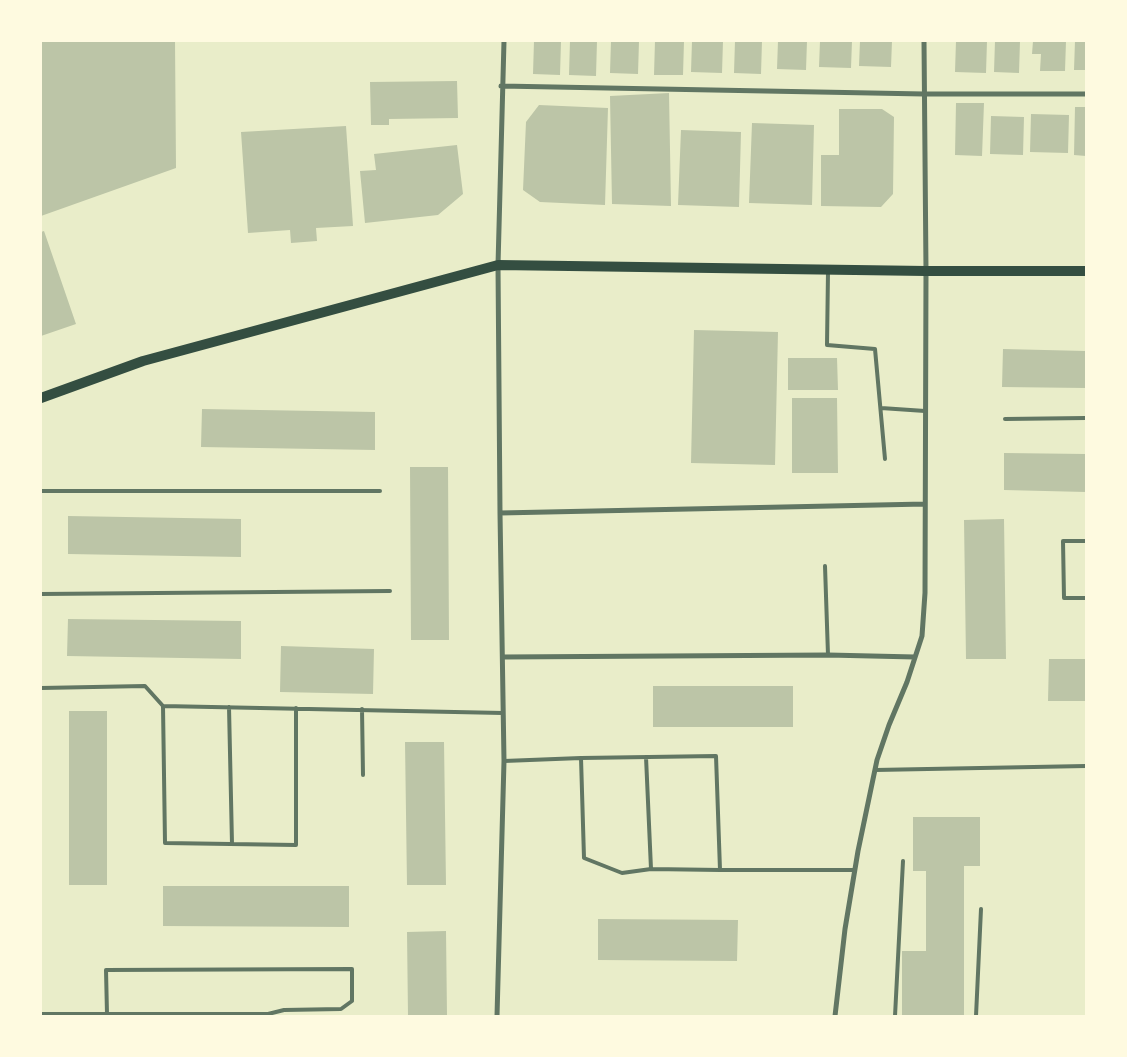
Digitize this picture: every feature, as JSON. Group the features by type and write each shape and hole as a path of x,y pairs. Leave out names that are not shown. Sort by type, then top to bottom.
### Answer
{"main road":[{"path":"41,398 143,362 498,265 926,271 1086,271"}],"street":[{"path":"497,1016 504,761 498,265 501,86 504,41"},
{"path":"835,1016 845,929 875,770 889,725 907,682 922,636 925,593 926,271 924,41"},
{"path":"501,86 924,94 1086,94"},
{"path":"500,513 925,504"},
{"path":"504,657 828,655 915,657"}],"lane":[{"path":"828,269 827,345 875,349 885,459"},
{"path":"881,408 925,411"},
{"path":"1005,419 1086,418"},
{"path":"41,491 380,491"},
{"path":"1086,541 1062,540 1064,598 1086,598"},
{"path":"825,566 828,655"},
{"path":"41,594 390,591"},
{"path":"41,688 145,686 163,706 165,843 296,845 296,708"},
{"path":"163,706 503,713"},
{"path":"229,707 232,844"},
{"path":"362,709 363,775"},
{"path":"504,761 716,756 720,870"},
{"path":"646,757 652,869"},
{"path":"581,758 584,858 622,873 652,869 855,870"},
{"path":"875,770 1086,766"},
{"path":"894,1016 904,862"},
{"path":"976,1016 981,909"},
{"path":"41,1014 107,1014 268,1014 284,1010 341,1009 352,1001 352,969 106,970 107,1014"}],"building":[{"path":"41,41 175,41 176,168 41,216"},
{"path":"534,41 561,41 560,75 533,74"},
{"path":"570,41 597,41 596,76 569,75"},
{"path":"611,41 639,41 638,74 610,73"},
{"path":"655,41 684,41 683,75 654,75"},
{"path":"692,41 723,41 722,73 691,72"},
{"path":"735,41 762,41 761,74 734,73"},
{"path":"778,41 807,41 806,70 777,69"},
{"path":"820,41 852,41 851,68 819,67"},
{"path":"860,41 892,41 891,67 859,66"},
{"path":"956,41 987,41 986,73 955,72"},
{"path":"995,41 1020,41 1019,73 994,72"},
{"path":"1033,41 1066,41 1065,71 1040,71 1041,54 1032,54"},
{"path":"1075,41 1086,41 1086,70 1074,70"},
{"path":"457,81 458,118 389,119 389,125 371,125 370,82"},
{"path":"669,93 671,206 612,204 610,96"},
{"path":"956,103 984,103 982,156 955,155"},
{"path":"539,105 608,108 605,205 540,202 523,190 526,122"},
{"path":"1075,107 1086,107 1086,156 1074,155"},
{"path":"839,109 882,109 894,117 893,194 881,207 821,206 821,155 839,155"},
{"path":"1031,114 1069,115 1068,153 1030,152"},
{"path":"991,116 1024,117 1023,155 990,154"},
{"path":"752,123 814,125 812,205 749,203"},
{"path":"346,126 353,226 316,228 317,241 291,243 290,230 248,233 241,132"},
{"path":"681,130 741,132 739,207 678,205"},
{"path":"457,145 463,194 438,215 365,223 360,171 376,170 374,154"},
{"path":"44,231 76,324 41,336 41,232"},
{"path":"694,330 778,332 775,465 691,463"},
{"path":"1003,349 1086,351 1086,388 1002,387"},
{"path":"788,358 837,358 838,390 788,390"},
{"path":"792,398 837,398 838,473 792,473"},
{"path":"202,409 375,412 375,450 201,447"},
{"path":"1004,453 1086,454 1086,492 1004,490"},
{"path":"410,467 448,467 449,640 411,640"},
{"path":"68,516 241,519 241,557 68,554"},
{"path":"1004,519 1006,659 966,659 964,520"},
{"path":"68,619 241,621 241,659 67,656"},
{"path":"281,646 374,649 373,694 280,692"},
{"path":"1049,659 1086,659 1086,701 1048,701"},
{"path":"653,686 793,686 793,727 653,727"},
{"path":"69,711 107,711 107,885 69,885"},
{"path":"405,742 444,742 446,885 407,885"},
{"path":"913,817 980,817 980,866 964,866 964,1016 902,1016 902,951 926,951 926,871 913,871"},
{"path":"163,886 349,886 349,927 163,926"},
{"path":"598,919 738,920 737,961 598,960"},
{"path":"446,931 447,1016 408,1016 407,932"}]}
